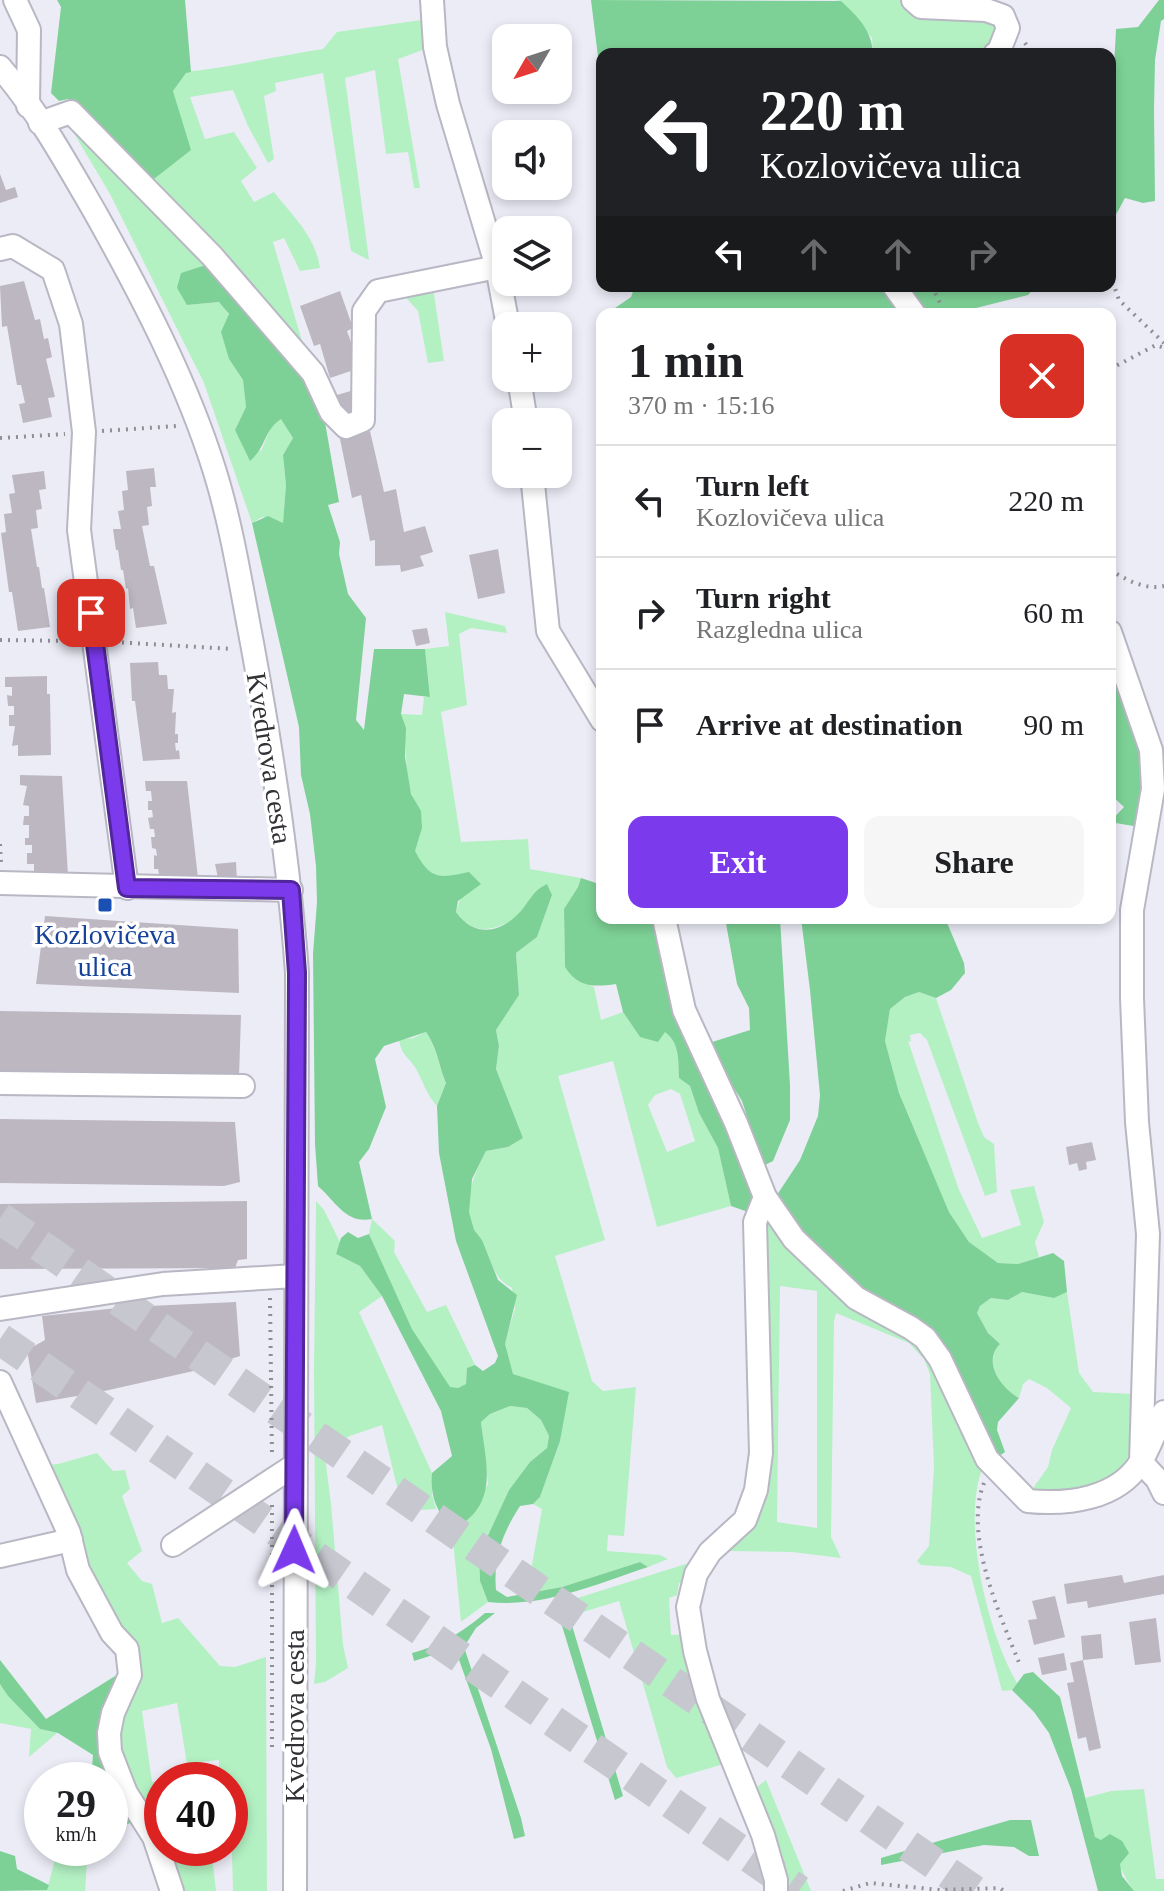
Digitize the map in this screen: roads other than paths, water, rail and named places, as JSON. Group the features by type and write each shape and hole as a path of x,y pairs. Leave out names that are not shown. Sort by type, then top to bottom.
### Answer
{"street":[{"path":"15,0 29,30 34,115 71,112 222,268 313,373 331,412 346,427 363,420 364,311 378,291 492,268"},
{"path":"432,0 435,47 448,104 492,250"},
{"path":"913,0 921,7 986,10 1003,16 1008,28 1000,48"},
{"name":"Kvedrova cesta","path":"0,67 63,156 138,291 171,358 215,472 254,655 291,890 297,973 295,1891"},
{"path":"0,249 13,246 53,270 71,324 84,432 79,530 127,888"},
{"path":"533,488 548,631 596,710"},
{"path":"1116,649 1151,750 1153,789 1132,910 1132,998 1137,1122 1148,1234 1141,1462 1157,1479 1164,1493"},
{"path":"0,883 291,890"},
{"path":"665,924 684,1010 736,1123 765,1197 794,1239 856,1298 925,1338 940,1359 987,1459 1028,1501 1052,1503 1102,1493 1126,1481 1141,1462 1164,1412"},
{"path":"0,1083 243,1086"},
{"path":"765,1197 755,1222 761,1453 756,1490 745,1520 710,1552 696,1574 688,1607 695,1651 708,1699 763,1835 776,1880 776,1891"},
{"path":"0,1309 163,1284 295,1276"},
{"path":"0,1382 71,1540 78,1570 112,1633 127,1649 130,1675 113,1713 109,1733 110,1752 126,1793 154,1837 172,1891"},
{"path":"173,1545 295,1465"},
{"path":"0,1556 71,1540"}],"tunnel":[{"path":"0,1218 974,1891"},
{"path":"0,1339 799,1891"}],"place":[{"name":"Kozlovičeva ulica","path":"105,905"}]}
